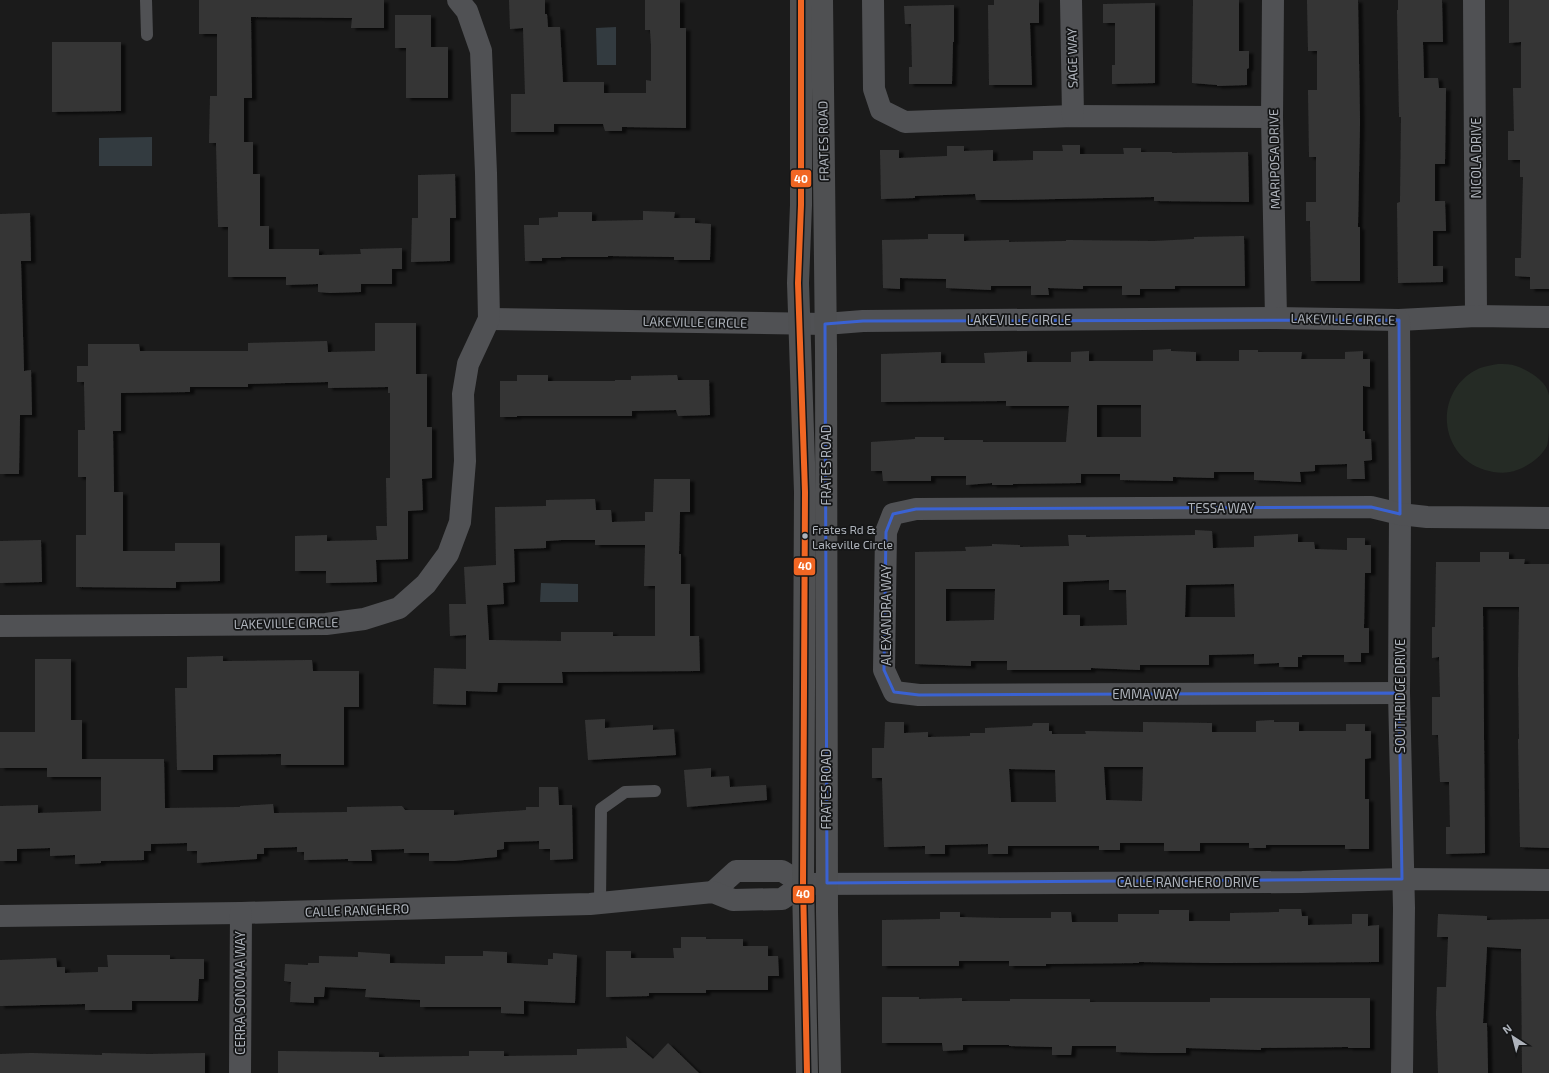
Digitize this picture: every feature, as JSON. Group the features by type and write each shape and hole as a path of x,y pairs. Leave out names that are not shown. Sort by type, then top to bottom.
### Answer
{"street":[{"name":"LAKEVILLE CIRCLE","path":"0,626 326,624 364,619 399,608 426,584 448,554 460,522 464,461 463,394 468,364 489,319 486,173 480,52 467,11 458,0"},
{"name":"FRATES ROAD","path":"801,0 801,205 798,283 805,492 802,884 807,1073"},
{"name":"FRATES ROAD","path":"822,0 827,883 830,1073"},
{"path":"873,0 874,89 881,110 905,122 1073,116 1272,117"},
{"name":"SAGE WAY","path":"1071,0 1073,116"},
{"name":"MARIPOSA DRIVE","path":"1273,0 1272,117 1276,318"},
{"name":"NICOLA DRIVE","path":"1474,0 1476,316"},
{"name":"LAKEVILLE CIRCLE","path":"489,319 825,324 863,321 1276,318 1399,320 1476,316 1549,317"},
{"name":"SOUTHRIDGE DRIVE","path":"1399,320 1400,514 1398,693 1402,879 1402,1073"},
{"name":"TESSA WAY","path":"893,514 916,509 1371,507 1400,514 1427,517 1549,518"},
{"name":"ALEXANDRA WAY","path":"893,514 886,532 884,670 894,692"},
{"name":"EMMA WAY","path":"894,692 919,695 1398,693"},
{"path":"713,892 736,871 782,871 802,884 827,883"},
{"name":"CALLE RANCHERO DRIVE","path":"827,883 1302,882 1402,879 1549,880"},
{"name":"CALLE RANCHERO","path":"0,916 241,913 574,904 713,892 733,900 782,899 802,884"},
{"name":"CERRA SONOMA WAY","path":"240,1073 241,913"}],"lane":[{"path":"146,0 147,35"},
{"path":"600,902 601,809 625,792 655,791"}],"highlighted area":[{"path":"1399,320 1400,514 1371,507 916,509 893,514 886,532 884,670 894,692 919,695 1399,693 1402,879 827,883 825,324 863,321"}],"shaded area":[{"path":"616,27 616,65 597,65 596,28"},
{"path":"152,137 152,166 99,166 99,138"},
{"path":"1498,364 1514,365 1531,373 1545,385 1549,395 1549,429 1547,446 1538,458 1526,466 1505,473 1485,470 1469,462 1457,451 1450,436 1447,421 1448,405 1454,390 1465,378 1480,368"},
{"path":"541,583 578,584 578,602 540,602"}],"building":[{"path":"199,0 384,0 384,28 351,28 352,18 251,17 252,98 244,98 244,142 253,142 253,174 260,174 260,226 269,226 269,249 319,249 319,255 361,254 360,249 402,248 402,269 392,269 392,284 361,284 361,292 330,293 318,292 318,284 286,285 286,277 228,277 228,227 218,227 216,143 209,143 210,96 217,96 217,34 199,34"},
{"path":"509,0 545,0 545,14 547,14 548,27 560,27 563,82 604,82 604,93 646,93 646,80 651,81 651,45 650,30 645,30 645,0 680,0 680,28 686,28 686,128 622,127 622,131 605,131 603,124 554,124 554,132 511,132 511,94 525,94 523,28 510,29"},
{"path":"994,0 1039,0 1039,23 1030,23 1032,85 989,85 988,5 994,5"},
{"path":"1193,0 1239,0 1239,51 1249,51 1247,85 1217,86 1192,83"},
{"path":"1307,0 1358,0 1360,122 1358,227 1360,227 1360,281 1311,281 1310,221 1306,221 1306,202 1316,202 1316,157 1309,157 1308,90 1317,90 1317,51 1308,51"},
{"path":"1398,0 1442,0 1443,42 1423,42 1424,78 1438,78 1439,88 1446,88 1445,164 1435,164 1435,201 1445,201 1446,231 1433,231 1433,266 1443,266 1443,282 1398,283 1397,203 1400,202 1401,117 1399,117"},
{"path":"1509,0 1549,0 1549,289 1530,289 1530,277 1515,276 1515,258 1521,258 1523,177 1520,177 1520,160 1508,160 1508,131 1514,131 1513,88 1521,88 1521,42 1509,43"},
{"path":"1155,3 1155,83 1112,84 1112,65 1115,65 1115,23 1103,23 1103,4"},
{"path":"954,5 952,84 909,84 909,67 912,67 911,24 905,24 904,6"},
{"path":"395,15 431,15 431,47 448,47 448,98 406,98 406,48 395,48"},
{"path":"52,42 121,42 121,111 52,112"},
{"path":"1062,145 1080,145 1080,154 1124,154 1123,148 1141,148 1141,152 1172,153 1248,152 1249,202 1154,201 1154,197 976,200 975,194 881,199 880,150 899,150 899,158 947,156 947,146 964,146 964,151 993,150 993,161 1033,160 1033,151 1063,151"},
{"path":"455,174 456,218 450,218 450,261 411,262 412,218 418,218 418,175"},
{"path":"643,211 675,212 674,218 695,218 695,223 711,224 710,260 674,260 674,257 608,256 542,258 542,261 525,261 524,225 539,225 539,218 558,217 558,212 592,212 592,221 643,220"},
{"path":"30,213 31,261 21,261 24,371 31,370 32,415 20,415 19,474 0,474 0,214"},
{"path":"928,234 964,234 964,241 1009,240 1009,242 1066,240 1154,241 1194,239 1194,237 1244,236 1245,286 1175,286 1175,289 1140,289 1140,295 1122,295 1122,286 1083,286 1083,289 1048,288 1049,295 1031,295 1031,286 991,286 991,290 946,288 946,279 900,278 900,289 883,288 882,240 928,239"},
{"path":"375,323 416,323 416,374 427,374 427,427 432,427 432,478 422,479 423,510 408,511 408,559 376,560 377,582 326,583 326,571 295,571 295,536 327,535 327,541 377,540 376,526 387,526 386,478 390,478 390,393 388,393 388,387 328,388 328,382 248,384 248,387 190,387 190,392 121,393 121,431 113,431 114,492 123,492 123,551 175,551 175,543 220,543 220,581 176,582 176,588 76,587 76,535 86,535 86,477 78,477 78,430 85,430 84,382 77,382 77,366 88,366 88,344 139,344 140,351 248,351 248,343 327,341 328,352 375,351"},
{"path":"1171,349 1171,351 1196,352 1196,361 1239,361 1239,350 1258,350 1258,352 1302,352 1301,359 1345,359 1345,352 1363,351 1363,359 1370,359 1370,387 1363,386 1363,431 1365,431 1365,439 1371,439 1372,460 1364,461 1365,479 1347,479 1347,464 1315,465 1315,471 1300,472 1301,482 1254,480 1254,472 1214,472 1214,478 1173,477 1173,481 1120,480 1120,474 1081,474 1081,483 992,485 992,483 966,485 966,476 931,476 931,481 883,481 882,471 871,471 871,442 915,439 915,437 944,437 944,440 983,440 983,442 1066,442 1069,406 1006,406 1006,401 881,402 881,354 941,352 941,363 985,363 984,353 1027,351 1027,362 1071,362 1071,352 1089,351 1089,361 1153,361 1153,350","holes":["1097,405 1141,405 1141,437 1097,437"]},
{"path":"517,375 548,375 548,381 615,381 631,380 631,376 677,375 678,380 709,380 710,415 678,416 676,410 632,411 632,416 500,417 500,381 517,381"},
{"path":"654,479 690,479 690,512 680,512 679,554 681,554 681,584 690,584 690,636 699,636 700,671 562,672 563,683 498,683 497,692 466,691 466,705 433,704 434,668 466,669 466,635 450,636 449,604 466,604 464,567 496,565 495,507 546,506 546,500 595,499 596,510 611,510 612,522 645,521 645,512 653,512","holes":["595,540 595,545 645,545 644,586 655,586 655,636 613,636 613,632 561,632 561,641 489,640 487,605 504,604 503,583 515,582 514,549 546,548 546,541"]},
{"path":"1195,530 1212,531 1213,548 1254,547 1254,536 1298,534 1298,542 1314,542 1315,549 1347,550 1347,538 1365,538 1365,545 1371,545 1371,573 1365,573 1364,628 1369,628 1369,653 1361,653 1361,662 1344,662 1344,655 1302,655 1302,657 1298,657 1298,667 1279,667 1279,663 1254,664 1254,654 1209,655 1209,665 1140,665 1140,670 1091,668 1091,670 1007,670 1007,661 971,661 971,666 915,664 915,552 966,551 965,547 992,546 992,544 1020,545 1020,547 1069,546 1068,535 1086,535 1086,537 1195,535","holes":["1109,580 1109,590 1126,590 1127,625 1080,626 1080,615 1063,615 1063,582","1234,584 1235,617 1185,617 1186,585","946,589 995,589 994,620 946,621"]},
{"path":"41,540 42,582 0,583 0,541"},
{"path":"1480,552 1509,552 1509,559 1525,559 1524,564 1549,564 1549,848 1520,847 1518,739 1519,607 1483,607 1485,853 1446,854 1446,827 1450,827 1449,782 1440,782 1438,735 1432,735 1432,697 1440,697 1439,657 1432,658 1432,627 1435,627 1436,562 1480,562"},
{"path":"223,656 223,661 312,660 313,671 359,671 359,707 344,707 344,765 281,765 281,754 213,755 213,770 177,770 175,688 187,688 187,657"},
{"path":"35,659 71,659 71,720 82,720 82,759 164,759 165,808 240,807 273,804 274,813 347,812 347,807 402,806 405,810 454,810 454,815 526,810 526,807 539,807 539,787 558,787 559,805 572,805 573,859 550,860 550,849 539,849 539,841 504,842 504,849 497,850 497,857 454,861 429,861 429,853 404,853 404,849 371,850 372,861 348,861 348,859 304,860 304,852 297,852 297,847 264,848 264,854 257,854 257,859 197,863 197,851 187,851 187,843 151,844 151,851 144,851 144,860 101,861 101,863 75,864 75,855 50,856 50,848 17,849 17,861 0,861 0,806 38,805 38,813 101,811 101,777 47,777 47,768 0,768 0,732 35,732"},
{"path":"605,719 605,728 653,725 653,730 674,729 676,755 588,760 585,720"},
{"path":"1274,720 1274,722 1299,722 1299,731 1346,731 1346,724 1365,724 1365,731 1371,731 1371,758 1365,759 1365,799 1369,799 1369,849 1345,849 1345,845 1266,845 1266,848 1249,848 1249,843 1200,843 1200,851 1164,851 1164,843 1120,843 1120,850 1099,850 1099,846 1008,846 1008,854 988,854 988,844 945,845 945,854 925,854 925,846 884,847 882,778 872,778 872,748 884,748 885,722 904,722 904,733 928,732 928,737 970,736 970,733 985,733 985,728 1032,726 1033,723 1049,723 1049,731 1052,731 1052,734 1086,734 1085,731 1143,732 1143,722 1212,723 1212,732 1256,732 1256,721","holes":["1104,767 1143,767 1142,801 1106,800","1009,769 1055,770 1056,802 1011,802"]},
{"path":"711,768 711,777 729,776 730,787 766,785 767,800 687,807 684,770"},
{"path":"1279,909 1301,909 1302,916 1308,916 1308,925 1352,924 1352,914 1368,914 1368,926 1379,925 1379,962 1139,962 1009,966 1009,961 959,961 959,966 882,966 882,920 940,919 940,912 960,912 960,917 1051,918 1051,912 1071,912 1072,922 1118,922 1118,914 1159,914 1159,910 1189,910 1189,921 1230,921 1230,913 1279,912"},
{"path":"1438,914 1487,916 1487,920 1549,919 1549,1073 1522,1073 1521,949 1487,947 1483,1023 1487,1023 1488,1073 1438,1073 1436,1014 1437,987 1446,987 1448,937 1437,937"},
{"path":"681,937 743,939 743,946 768,946 768,956 778,956 779,976 768,976 768,990 706,990 706,993 649,993 649,996 606,997 606,951 631,951 631,958 674,958 673,948 681,948"},
{"path":"483,951 507,952 507,963 545,965 548,965 548,959 553,959 553,953 577,955 575,1003 524,1001 524,1014 501,1013 501,1007 420,1007 420,1000 365,997 366,989 325,987 324,997 314,997 314,1003 290,1002 291,982 284,981 285,964 308,965 308,963 319,963 319,956 358,957 358,952 390,954 390,963 445,964 445,956 483,956"},
{"path":"107,955 170,955 170,959 204,959 204,979 199,979 198,1001 132,1001 132,1010 85,1010 85,1004 0,1006 0,960 56,958 57,967 65,967 65,973 98,972 98,967 108,967"},
{"path":"882,997 919,997 919,999 962,998 962,1001 1010,1001 1010,999 1090,999 1090,1002 1210,1002 1210,998 1370,998 1370,1048 1261,1048 1261,1050 1186,1048 1186,1053 1154,1053 1116,1052 1116,1046 1072,1046 1071,1055 1052,1055 1052,1047 963,1045 963,1050 943,1051 942,1043 882,1043"},
{"path":"626,1036 653,1059 668,1043 699,1073 278,1073 278,1051 379,1052 379,1057 469,1056 469,1051 504,1051 504,1056 577,1055 577,1049 627,1048"},
{"path":"31,1053 102,1055 102,1053 205,1053 205,1073 0,1073 0,1054"}],"transit line":[{"name":"40","path":"801,0 801,205 798,283 805,492 803,884 807,1073"}],"place":[{"name":"Frates Rd & Lakeville Circle","path":"805,536"}]}
